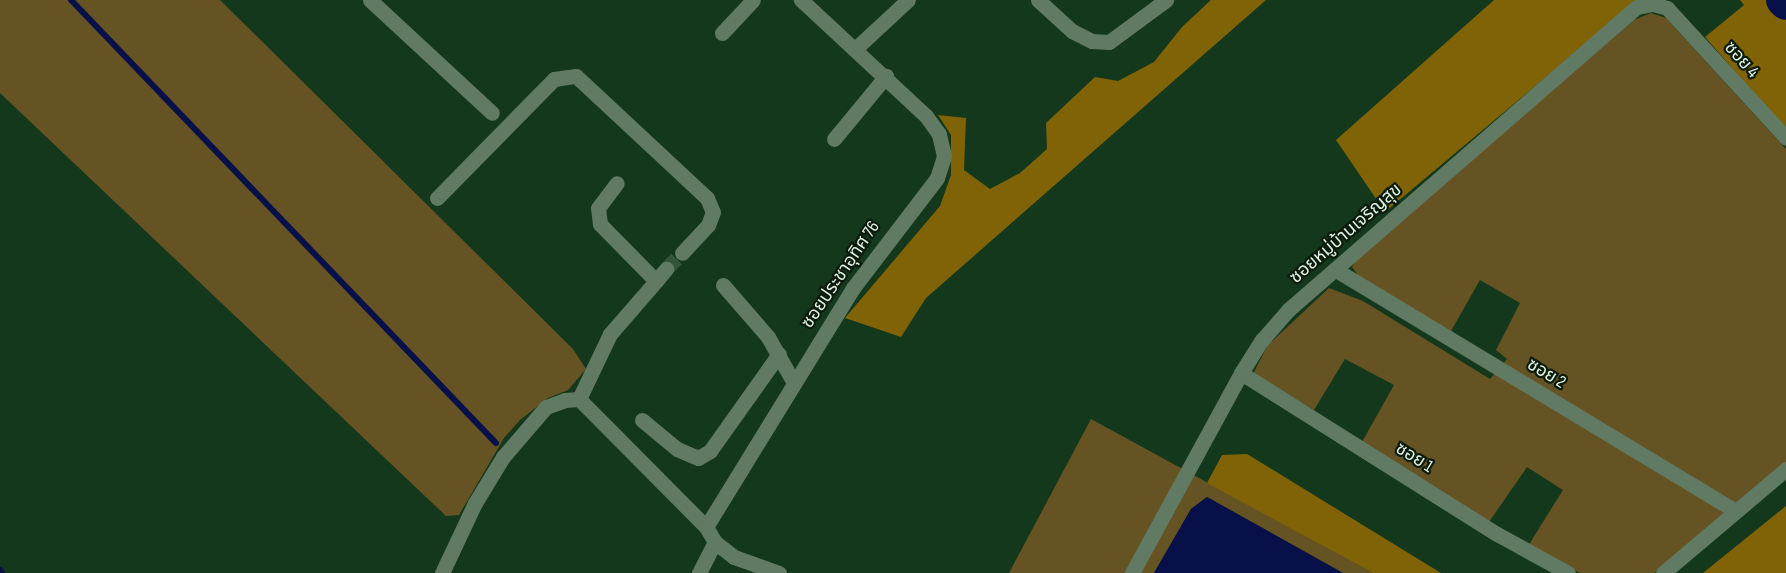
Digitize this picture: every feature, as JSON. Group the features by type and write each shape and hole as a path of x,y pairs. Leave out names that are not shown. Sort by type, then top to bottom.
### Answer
{"street":[{"path":"370,0 492,113"},
{"path":"722,33 753,0"},
{"name":"ซอยประชาอุทิศ 76","path":"706,527 853,288 937,178 944,156 939,134 886,76 801,0"},
{"path":"855,49 908,0"},
{"path":"1038,0 1072,31 1092,41 1109,42 1166,0"},
{"name":"ซอยหมู่บ้านเจริญสุข","path":"1132,573 1241,373 1262,340 1288,310 1637,7 1653,4 1667,8"},
{"name":"ซอย 4","path":"1667,8 1786,138"},
{"path":"437,198 554,79 576,76 707,198 713,212 708,225 682,253"},
{"path":"834,139 886,76"},
{"path":"579,399 610,334 661,275 600,224 598,208 617,183"},
{"name":"ซอย 2","path":"1336,270 1735,511"},
{"path":"723,285 779,354 794,383"},
{"path":"642,420 677,449 698,458 710,451 779,354"},
{"name":"ซอย 1","path":"1241,373 1497,534 1568,573"},
{"path":"579,399 706,527 715,542 734,557 779,573"},
{"path":"442,573 475,503 503,457 546,407 579,399"},
{"path":"1663,573 1786,469"},
{"path":"699,573 715,542"}],"shaded area":[{"path":"0,0 220,0 573,349 586,369 568,390 548,398 520,420 504,438 459,515 446,516 0,93"},
{"path":"1211,0 1266,0 926,298 901,337 845,318 940,206 951,175 951,135 938,115 966,118 964,170 990,189 1020,173 1047,149 1046,123 1095,77 1118,81 1154,62 1182,27"},
{"path":"1494,0 1638,0 1385,212 1336,140"},
{"path":"1740,0 1777,0 1786,10 1786,130 1705,37 1744,5"},
{"path":"1651,13 1666,18 1786,149 1786,462 1654,573 1580,573 1528,546 1563,490 1527,467 1489,522 1362,442 1394,385 1345,359 1314,410 1253,374 1268,345 1329,288 1363,301 1490,379 1507,359 1496,350 1520,303 1480,280 1451,331 1360,278 1352,267 1356,259 1634,20"},
{"path":"1091,419 1373,573 1343,573 1207,497 1191,509 1154,573 1009,573"},
{"path":"1247,454 1441,573 1373,573 1207,483 1222,455"},
{"path":"1207,497 1343,573 1154,573 1191,509"},
{"path":"1786,506 1786,573 1703,573"}],"waterway":[{"path":"71,0 496,443"},
{"path":"1783,0 1786,3"}],"tunnel":[{"path":"666,269 682,253"}]}
